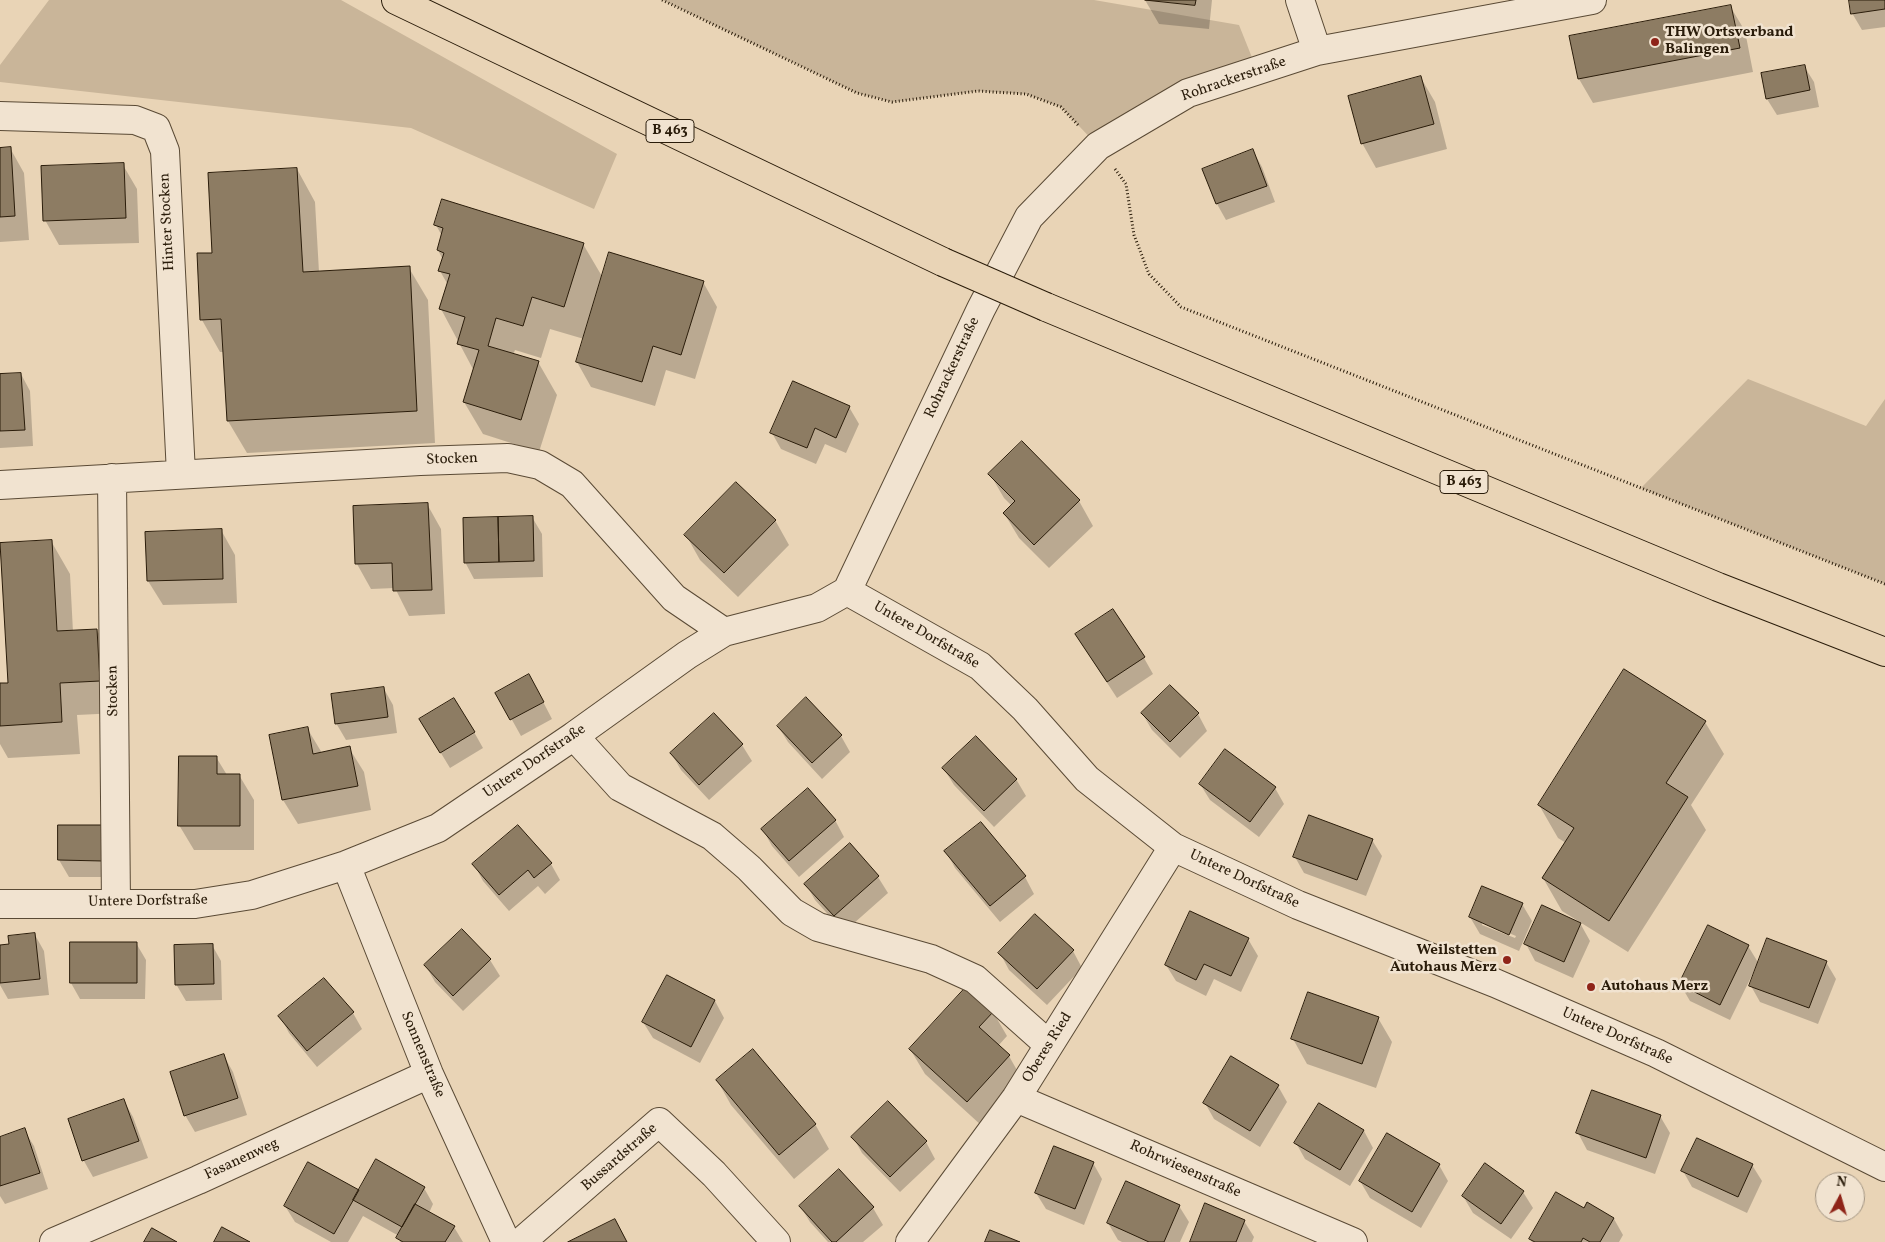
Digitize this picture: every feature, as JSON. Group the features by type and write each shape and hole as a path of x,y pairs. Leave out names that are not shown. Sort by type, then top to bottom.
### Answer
{"highway":[{"name":"B 463","path":"396,0 943,262 1046,307 1718,587 1885,652"}],"street":[{"path":"1300,0 1317,51"},
{"name":"Rohrackerstraße","path":"847,591 981,309 1029,217 1098,146 1188,93 1317,51 1592,0"},
{"name":"Hinter Stocken","path":"0,116 135,120 156,128 165,151 181,474"},
{"name":"Stocken","path":"0,485 508,458 540,465 572,484 674,598 724,632"},
{"name":"Stocken","path":"112,478 116,904"},
{"name":"Untere Dorfstraße","path":"0,904 194,904 252,895 346,865 438,828 574,736 687,655 724,632 817,608 847,591 980,666 1025,709 1087,778 1173,847 1298,905 1495,983 1656,1053 1885,1167"},
{"path":"574,736 620,787 712,836 749,868 792,912 818,927 930,959 975,979 1049,1045"},
{"name":"Oberes Ried","path":"910,1242 1016,1098 1173,847"},
{"name":"Sonnenstraße","path":"346,865 429,1074 506,1242"},
{"name":"Fasanenweg","path":"54,1242 198,1180 429,1074"},
{"name":"Rohrwiesenstraße","path":"1016,1098 1353,1242"},
{"name":"Bussardstraße","path":"521,1242 659,1122 714,1174 776,1242"}],"path":[{"path":"662,0 857,93 892,102 978,91 1026,94 1061,107 1098,146 1126,184 1134,235 1149,274 1181,307 1885,584"}],"shaded area":[{"path":"49,0 341,0 617,154 594,209 411,128 0,82 0,65"},
{"path":"662,0 1094,0 1239,25 1253,60 1098,146 1061,107 1026,94 978,91 892,102 857,93"},
{"path":"1748,379 1866,426 1885,399 1885,584 1641,488"}],"building":[{"path":"1145,0 1196,0 1195,5"},
{"path":"1849,0 1885,0 1885,9 1851,14"},
{"name":"THW Ortsverband Balingen","path":"1731,5 1740,48 1578,79 1569,36"},
{"path":"1805,65 1810,90 1766,99 1761,73"},
{"path":"1421,76 1434,124 1361,144 1348,96"},
{"path":"11,147 15,216 0,217 0,148"},
{"path":"1253,149 1267,186 1216,204 1202,169"},
{"path":"124,163 126,218 43,221 41,166"},
{"path":"297,168 303,272 410,266 417,411 227,421 221,319 200,320 197,253 212,253 208,173"},
{"path":"442,199 584,243 564,307 532,297 523,326 496,318 488,346 539,361 521,420 463,402 479,350 457,344 465,317 439,309 450,274 438,271 444,253 437,250 443,228 434,225"},
{"path":"609,252 704,281 681,355 653,346 642,382 576,362"},
{"path":"21,373 25,430 0,431 0,374"},
{"path":"793,381 850,406 836,438 815,428 807,448 770,433"},
{"path":"1022,441 1080,500 1034,545 1003,513 1015,501 988,474"},
{"path":"736,482 776,520 724,573 684,535"},
{"path":"428,503 432,590 393,591 392,563 355,564 353,506"},
{"path":"533,516 534,561 499,562 498,517"},
{"path":"498,517 499,562 464,563 463,518"},
{"path":"222,529 223,579 147,581 145,532"},
{"path":"52,540 57,631 97,629 100,681 60,683 62,722 0,726 0,683 8,683 0,543"},
{"path":"1113,609 1145,657 1107,682 1075,634"},
{"path":"1624,669 1706,721 1666,783 1688,797 1609,921 1542,878 1574,828 1538,805"},
{"path":"529,674 544,702 510,720 495,693"},
{"path":"1170,685 1199,713 1170,742 1141,713"},
{"path":"384,687 388,717 335,724 331,694"},
{"path":"806,697 842,735 812,763 777,726"},
{"path":"454,698 475,732 440,753 419,719"},
{"path":"714,713 743,744 699,785 670,753"},
{"path":"308,727 313,754 350,746 358,786 282,800 269,735"},
{"path":"976,736 1017,779 984,811 942,768"},
{"path":"1225,749 1276,787 1250,822 1199,784"},
{"path":"179,756 217,756 217,774 240,774 240,826 178,826"},
{"path":"808,788 836,820 789,861 761,829"},
{"path":"1309,815 1373,839 1357,880 1293,857"},
{"path":"981,822 1026,876 990,906 944,851"},
{"path":"58,825 104,825 103,861 58,860"},
{"path":"518,825 552,863 534,878 528,870 499,895 472,864"},
{"path":"850,843 879,876 834,916 804,884"},
{"path":"1482,886 1523,903 1509,935 1469,917"},
{"path":"1542,905 1581,923 1564,962 1524,944"},
{"path":"1190,911 1249,938 1231,976 1204,964 1196,980 1165,965"},
{"path":"1035,914 1074,950 1037,989 998,953"},
{"path":"1708,925 1749,945 1720,1005 1679,984"},
{"path":"462,929 491,959 453,996 424,965"},
{"path":"35,933 40,979 0,983 0,945 9,944 8,936"},
{"path":"1767,938 1827,961 1809,1008 1749,986"},
{"path":"70,942 137,942 137,983 70,983"},
{"path":"213,944 214,984 175,985 174,945"},
{"path":"667,975 715,1000 691,1047 642,1022"},
{"path":"324,978 354,1012 307,1051 278,1016"},
{"path":"967,986 994,1011 979,1027 1010,1055 967,1102 909,1049"},
{"path":"1308,992 1379,1017 1362,1064 1291,1039"},
{"path":"753,1049 816,1124 779,1155 716,1080"},
{"path":"224,1054 238,1098 184,1116 170,1072"},
{"path":"1231,1056 1279,1085 1250,1131 1203,1103"},
{"path":"1592,1090 1661,1115 1646,1158 1576,1133"},
{"path":"124,1099 139,1141 82,1161 68,1119"},
{"path":"888,1101 927,1141 890,1177 851,1137"},
{"path":"1319,1103 1364,1130 1340,1170 1294,1143"},
{"path":"25,1128 40,1173 0,1186 0,1137"},
{"path":"1387,1133 1440,1164 1412,1212 1359,1181"},
{"path":"1697,1138 1753,1164 1738,1197 1681,1171"},
{"path":"1054,1146 1094,1162 1075,1209 1035,1193"},
{"path":"376,1159 425,1187 402,1227 353,1200"},
{"path":"308,1162 359,1190 334,1234 284,1206"},
{"path":"1485,1163 1524,1191 1501,1224 1462,1196"},
{"path":"839,1169 874,1207 836,1242 832,1242 799,1206"},
{"path":"1126,1181 1180,1205 1164,1242 1149,1242 1107,1223"},
{"path":"1556,1192 1584,1208 1587,1202 1614,1218 1600,1242 1590,1242 1583,1238 1581,1242 1535,1242 1529,1239"},
{"path":"1205,1203 1245,1220 1236,1242 1190,1242"},
{"path":"415,1204 455,1226 445,1242 403,1242 396,1238"},
{"path":"615,1219 627,1242 568,1242"},
{"path":"222,1227 250,1242 214,1242"},
{"path":"152,1228 177,1242 144,1242"},
{"path":"990,1230 1020,1242 985,1242"}],"place":[{"name":"THW Ortsverband Balingen","path":"1655,42"},
{"name":"Weilstetten Autohaus Merz","path":"1507,960"},
{"name":"Autohaus Merz","path":"1591,987"}]}
